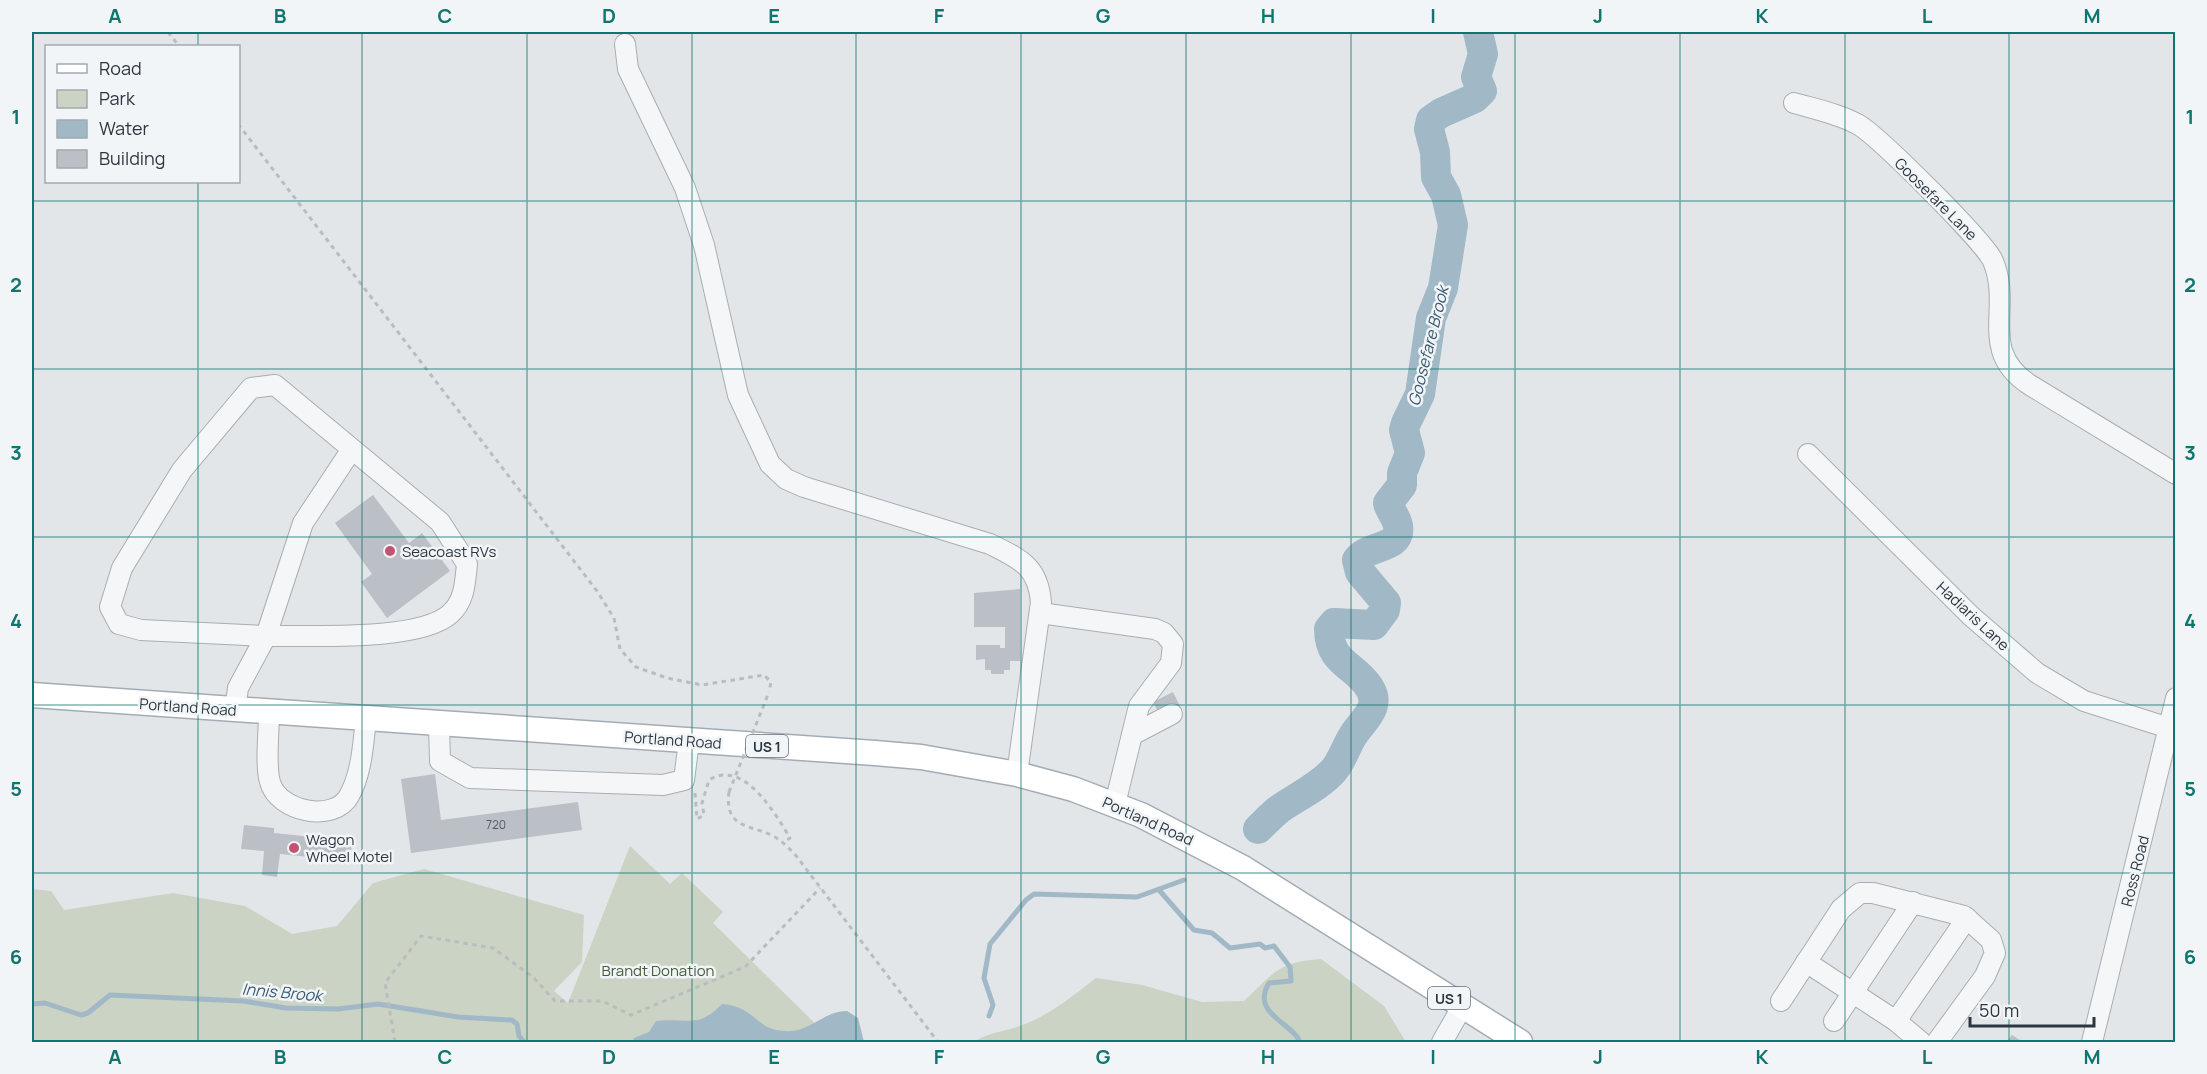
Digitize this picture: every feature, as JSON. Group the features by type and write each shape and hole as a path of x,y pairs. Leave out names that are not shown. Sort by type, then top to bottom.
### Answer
{"main road":[{"name":"Portland Road","path":"32,695 921,757 1017,774 1115,804 1209,848 1378,952 1462,1007"},
{"name":"US 1","path":"1462,1007 1520,1042"}],"street":[{"path":"624,44 628,69 685,188 704,245 738,395 770,464 786,479 804,487 969,537 1014,556 1031,568 1038,580 1040,613 1017,774"},
{"name":"Goosefare Lane","path":"1794,103 1861,127 1987,250 1998,279 2000,351 2010,369 2030,385 2175,474"},
{"path":"275,385 440,522 467,564 462,598 449,615 412,631 266,636 141,630 119,624 110,607 122,568 182,470 250,388 275,385"},
{"path":"235,710 238,688 266,636 303,523 352,449"},
{"name":"Hadiaris Lane","path":"1808,454 1971,616 2037,673 2084,700 2169,728"},
{"path":"1040,613 1155,629 1169,638 1173,644 1171,663 1139,706 1115,804"},
{"name":"Ross Road","path":"2092,1042 2175,698"},
{"path":"269,713 270,782 280,801 300,810 331,810 349,798 361,761 366,719"},
{"path":"1132,735 1172,714"},
{"path":"440,725 440,760 470,778 663,785 684,780 689,741"},
{"path":"1780,1001 1841,909 1856,895 1873,893 1913,902 1967,918 1991,940 1995,953 1985,976 1937,1042"},
{"path":"1834,1021 1913,902"},
{"path":"1896,1021 1967,918"},
{"path":"1806,962 1896,1021 1921,1042"},
{"path":"1442,1042 1462,1007"}],"path":[{"path":"168,32 178,45"},
{"path":"240,127 597,591 614,618 620,649 636,667 667,678 702,685 727,683 764,675 771,682 729,792 730,808 737,821 744,826 776,837 794,854 938,1042"},
{"path":"696,790 697,819 704,815 702,802 709,780 723,777 742,779 778,819 790,838 783,843"},
{"path":"395,1042 385,983 421,936 494,948 533,977 555,1001 602,1001 630,1015 745,967 820,888"}],"green space":[{"name":"Brandt Donation","path":"630,846 670,884 682,873 723,912 713,923 834,1042 32,1042 32,889 51,891 64,910 173,893 245,906 292,934 337,926 373,883 424,869 584,915 582,962 554,991 568,1003"},
{"path":"1321,959 1384,1006 1406,1042 973,1042 1044,1015 1096,978 1142,985 1202,1002 1244,1001 1270,976 1286,966"}],"water":[{"path":"722,1004 742,1009 767,1026 785,1031 801,1029 830,1015 847,1011 858,1018 864,1042 633,1042 634,1038 649,1032 656,1021 698,1020 706,1017"}],"building":[{"path":"373,495 409,543 422,533 450,571 387,618 361,582 372,574 335,523"},
{"path":"1020,589 1020,661 1010,661 1010,670 1004,670 1004,674 991,674 991,670 985,670 985,659 976,660 976,645 1000,645 1000,648 1005,648 1005,627 974,627 974,593"},
{"path":"1173,692 1180,706 1160,715 1153,702"},
{"path":"435,774 441,820 578,802 582,830 411,853 401,779"},
{"path":"244,825 274,828 274,833 352,841 350,861 280,854 277,877 262,875 264,851 241,849"},
{"path":"2012,1035 2023,1042 2006,1042"}],"waterway":[{"name":"Goosefare Brook","path":"1258,829 1278,810 1314,787 1334,770 1351,739 1373,707 1374,701 1369,687 1333,649 1329,629 1334,623 1374,625 1385,610 1386,603 1360,572 1357,560 1369,551 1390,543 1398,534 1398,526 1388,503 1402,485 1402,473 1410,453 1404,430 1420,394 1431,318 1443,288 1453,225 1446,195 1436,177 1435,152 1429,129 1431,120 1475,98 1482,91 1476,77 1483,54 1478,32"},
{"name":"Goosefare Brook","path":"989,1016 993,1005 984,978 990,944 1026,900 1034,894 1137,897 1184,880"},
{"path":"1159,890 1194,930 1212,933 1230,948 1260,944 1265,948 1274,946 1290,967 1291,981 1269,983 1265,1003 1275,1017 1290,1029 1300,1042"},
{"name":"Innis Brook","path":"32,1004 45,1003 81,1015 88,1013 110,995 243,1001 286,1008 338,1009 378,1004 458,1017 512,1020 517,1024 519,1036 524,1042"}],"place":[{"name":"Seacoast RVs","path":"390,551"},
{"name":"Wagon Wheel Motel","path":"294,848"}]}
